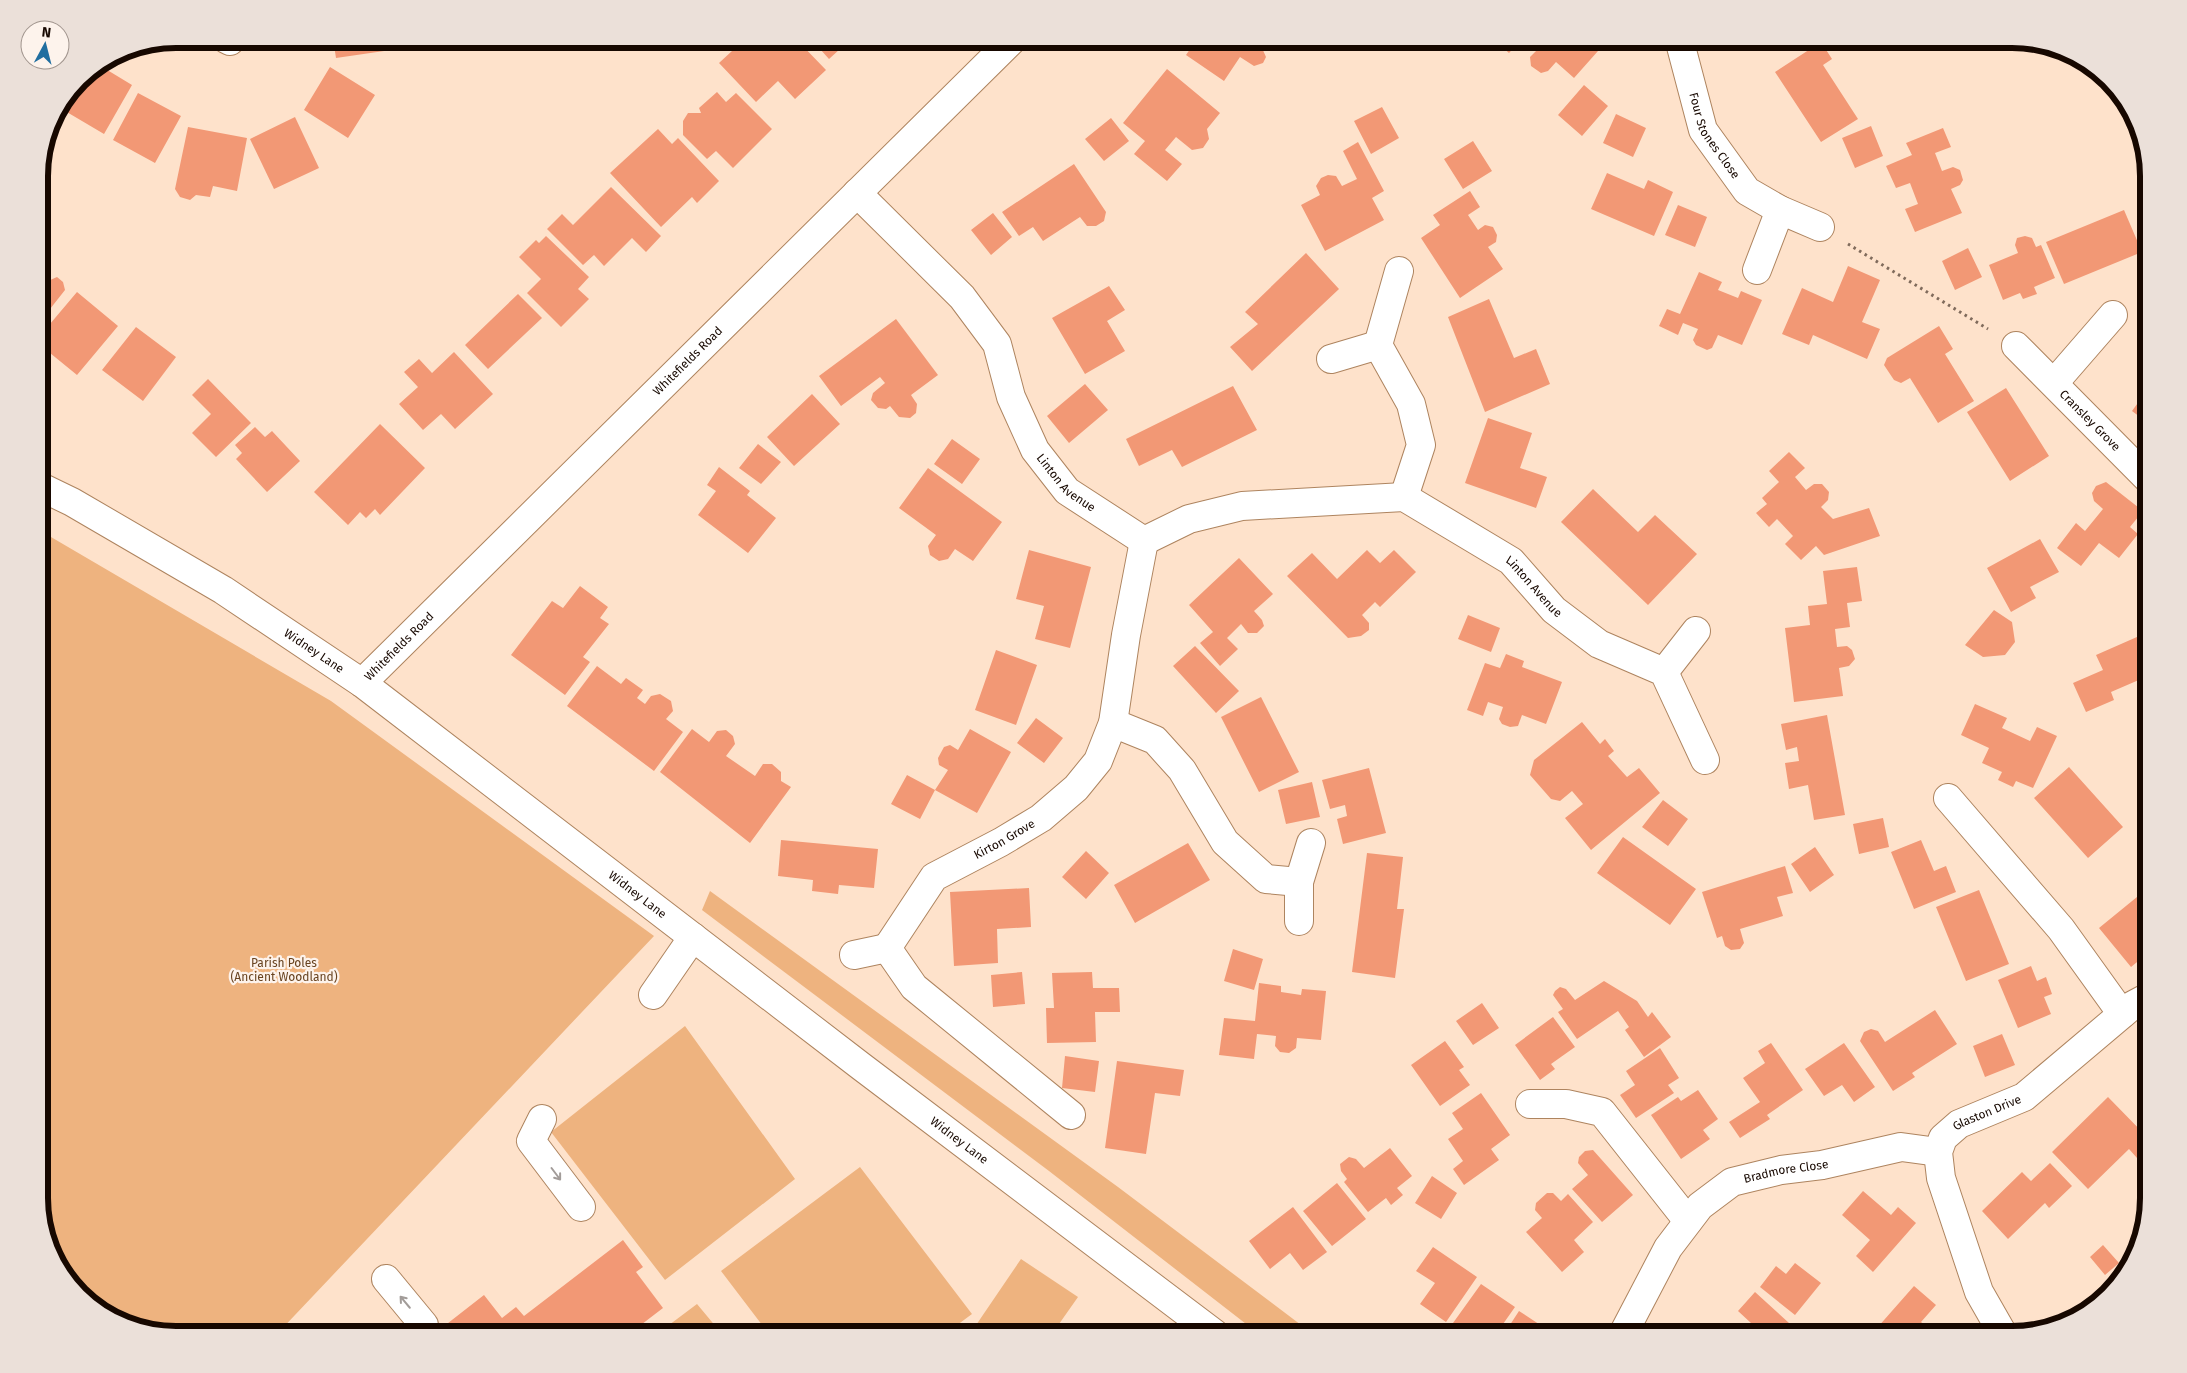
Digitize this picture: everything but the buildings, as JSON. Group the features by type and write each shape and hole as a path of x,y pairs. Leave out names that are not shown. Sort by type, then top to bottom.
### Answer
{"street":[{"name":"Whitefields Road","path":"362,683 1004,48"},
{"name":"Four Stones Close","path":"1681,48 1703,130 1747,191 1780,210 1820,227"},
{"name":"Linton Avenue","path":"857,193 962,297 996,344 1011,398 1035,450 1067,491 1144,540"},
{"path":"1757,270 1780,210"},
{"path":"1144,540 1189,519 1242,506 1404,497 1421,445 1411,404 1378,345 1399,271"},
{"name":"Cransley Grove","path":"2054,383 2113,315"},
{"path":"1331,359 1378,345"},
{"name":"Cransley Grove","path":"2016,346 2140,471"},
{"name":"Widney Lane","path":"48,490 72,502 223,590 362,683 1204,1326"},
{"name":"Linton Avenue","path":"1404,497 1511,562 1554,610 1598,644 1664,672"},
{"name":"Kirton Grove","path":"886,948 934,877 1001,842 1041,818 1076,788 1098,761 1113,723 1126,635 1144,540"},
{"path":"1696,631 1664,672 1705,760"},
{"path":"1113,723 1155,740 1182,770 1225,842 1266,879 1299,882"},
{"path":"1948,798 2061,929 2122,1014"},
{"path":"1298,921 1299,882 1311,843"},
{"path":"653,995 693,937"},
{"path":"854,955 886,948 914,987 1071,1115"},
{"name":"Glaston Drive","path":"1938,1152 1943,1138 1959,1124 2024,1097 2133,1004 2140,1001"},
{"path":"1530,1104 1566,1104 1602,1112 1688,1221"},
{"path":"536,1130 581,1207"},
{"name":"Bradmore Close","path":"1627,1326 1668,1248 1700,1206 1732,1182 1782,1170 1822,1165 1901,1147 1938,1152"},
{"path":"1938,1152 1941,1178 1979,1292 1998,1326"},
{"path":"386,1279 424,1325"}],"path":[{"path":"1820,227 2016,346"}],"green space":[{"name":"Parish Poles (Ancient Woodland)","path":"48,535 331,701 654,936 285,1326 175,1326 150,1323 134,1319 104,1304 85,1288 65,1262 57,1247 52,1231 48,1206"},
{"path":"710,891 1118,1187 1302,1326 1249,1326 1049,1171 702,910"},
{"path":"685,1026 795,1179 665,1280 551,1132"},
{"path":"860,1167 972,1314 956,1326 763,1326 721,1271"},
{"path":"1021,1259 1078,1297 1058,1326 975,1326"},
{"path":"697,1304 715,1326 668,1326"}]}
